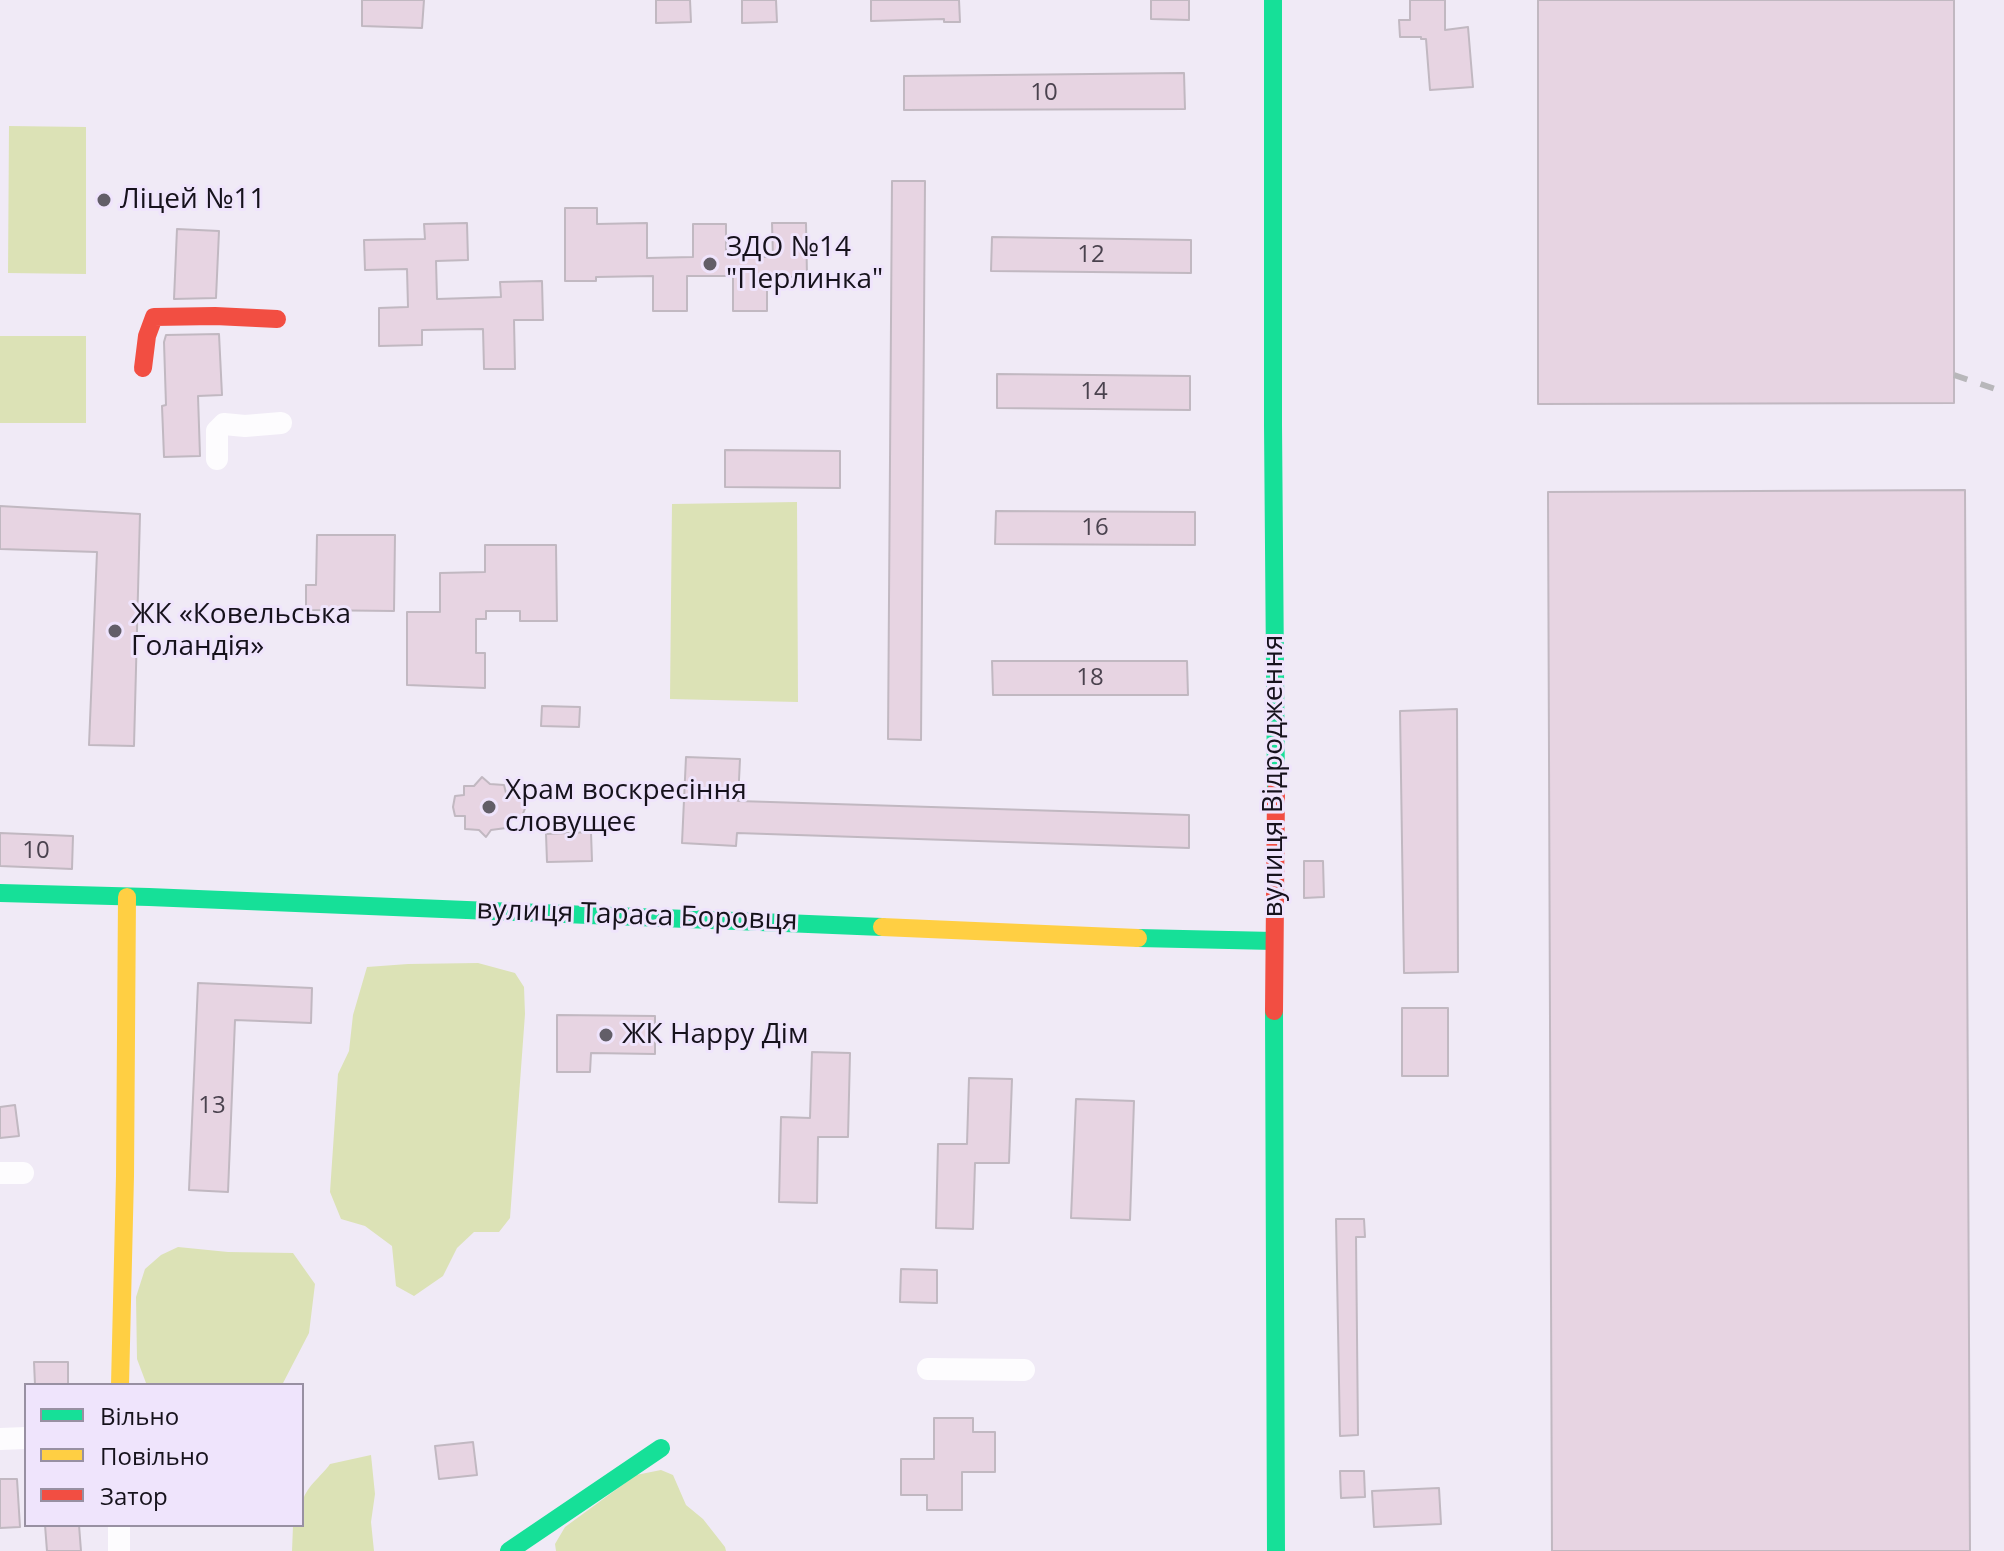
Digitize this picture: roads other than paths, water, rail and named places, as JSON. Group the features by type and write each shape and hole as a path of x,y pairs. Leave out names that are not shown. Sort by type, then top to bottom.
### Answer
{"street":[{"name":"вулиця Відродження","path":"1273,0 1276,1551"},
{"path":"143,368 146,337 154,317 277,319"},
{"path":"217,459 217,431 224,424 281,423"},
{"name":"вулиця Тараса Боровця","path":"0,893 1274,941"},
{"path":"120,1383 127,897"},
{"path":"0,1173 23,1173"},
{"path":"928,1369 1024,1370"},
{"path":"0,1439 24,1438"},
{"path":"509,1551 661,1448"},
{"path":"119,1527 119,1551"}],"railway":[{"path":"1954,375 2004,392"}],"place":[{"name":"Ліцей №11","path":"104,200"},
{"name":"ЗДО №14 \"Перлинка\"","path":"710,264"},
{"name":"ЖК «Ковельська Голандія»","path":"115,631"},
{"name":"Храм воскресіння словущеє","path":"489,807"},
{"name":"ЖК Happy Дім","path":"606,1035"}]}
